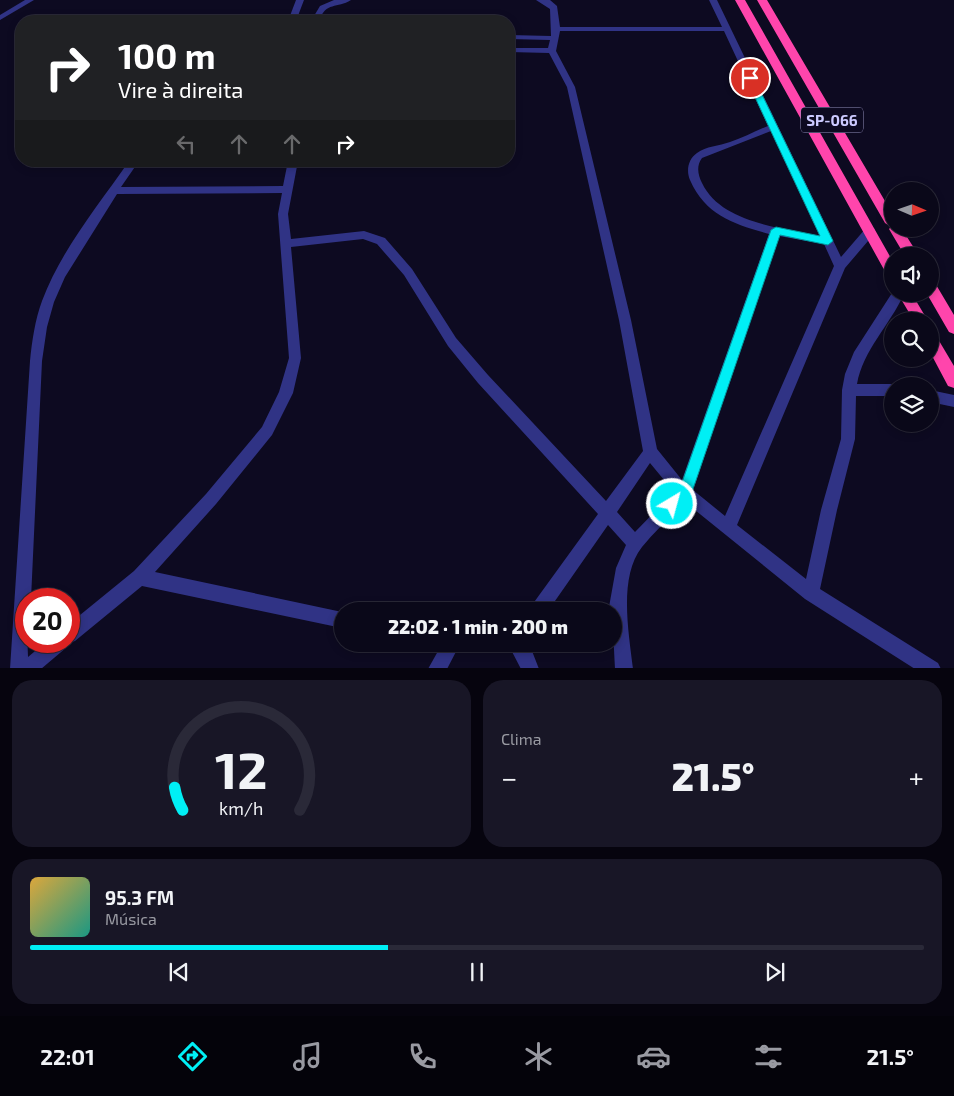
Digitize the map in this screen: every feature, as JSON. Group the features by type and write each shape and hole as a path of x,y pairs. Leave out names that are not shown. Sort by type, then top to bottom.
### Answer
{"highway":[{"name":"SP-066","path":"740,0 884,256"},
{"name":"SP-066","path":"762,0 884,209"},
{"path":"767,0 772,17"},
{"path":"939,302 954,328"},
{"path":"939,354 954,381"}],"lane":[{"path":"0,18 30,0"},
{"path":"294,15 300,0"},
{"path":"318,15 322,7 334,2 347,0"},
{"path":"540,0 547,2 554,8 555,34 552,51 571,87 625,320 650,452 685,492 811,594 932,668"},
{"path":"713,0 840,266"},
{"path":"515,37 555,34 726,29"},
{"path":"515,50 552,51"},
{"path":"773,127 741,141 701,154 695,160 692,169 698,190 706,202 720,213 755,226 828,241"},
{"path":"19,668 36,360 40,328 51,294 85,234 130,167"},
{"path":"80,626 140,577 211,499 267,431 286,393 295,358 283,214 292,167"},
{"path":"114,191 288,189"},
{"path":"624,668 617,607 624,568 635,543 685,492 776,230"},
{"path":"728,527 840,266 870,231"},
{"path":"286,244 356,235 364,235 381,241 408,272 452,342 605,513 635,543"},
{"path":"811,594 829,510 848,439 849,390 859,356 893,302"},
{"path":"849,390 884,390"},
{"path":"939,398 954,401"},
{"path":"544,602 605,513 650,452"},
{"path":"140,577 334,618"},
{"path":"437,668 443,652"},
{"path":"522,652 530,668"},
{"path":"27,668 46,653"}],"route":[{"path":"672,504 685,492 776,230 828,241 750,78"}]}
